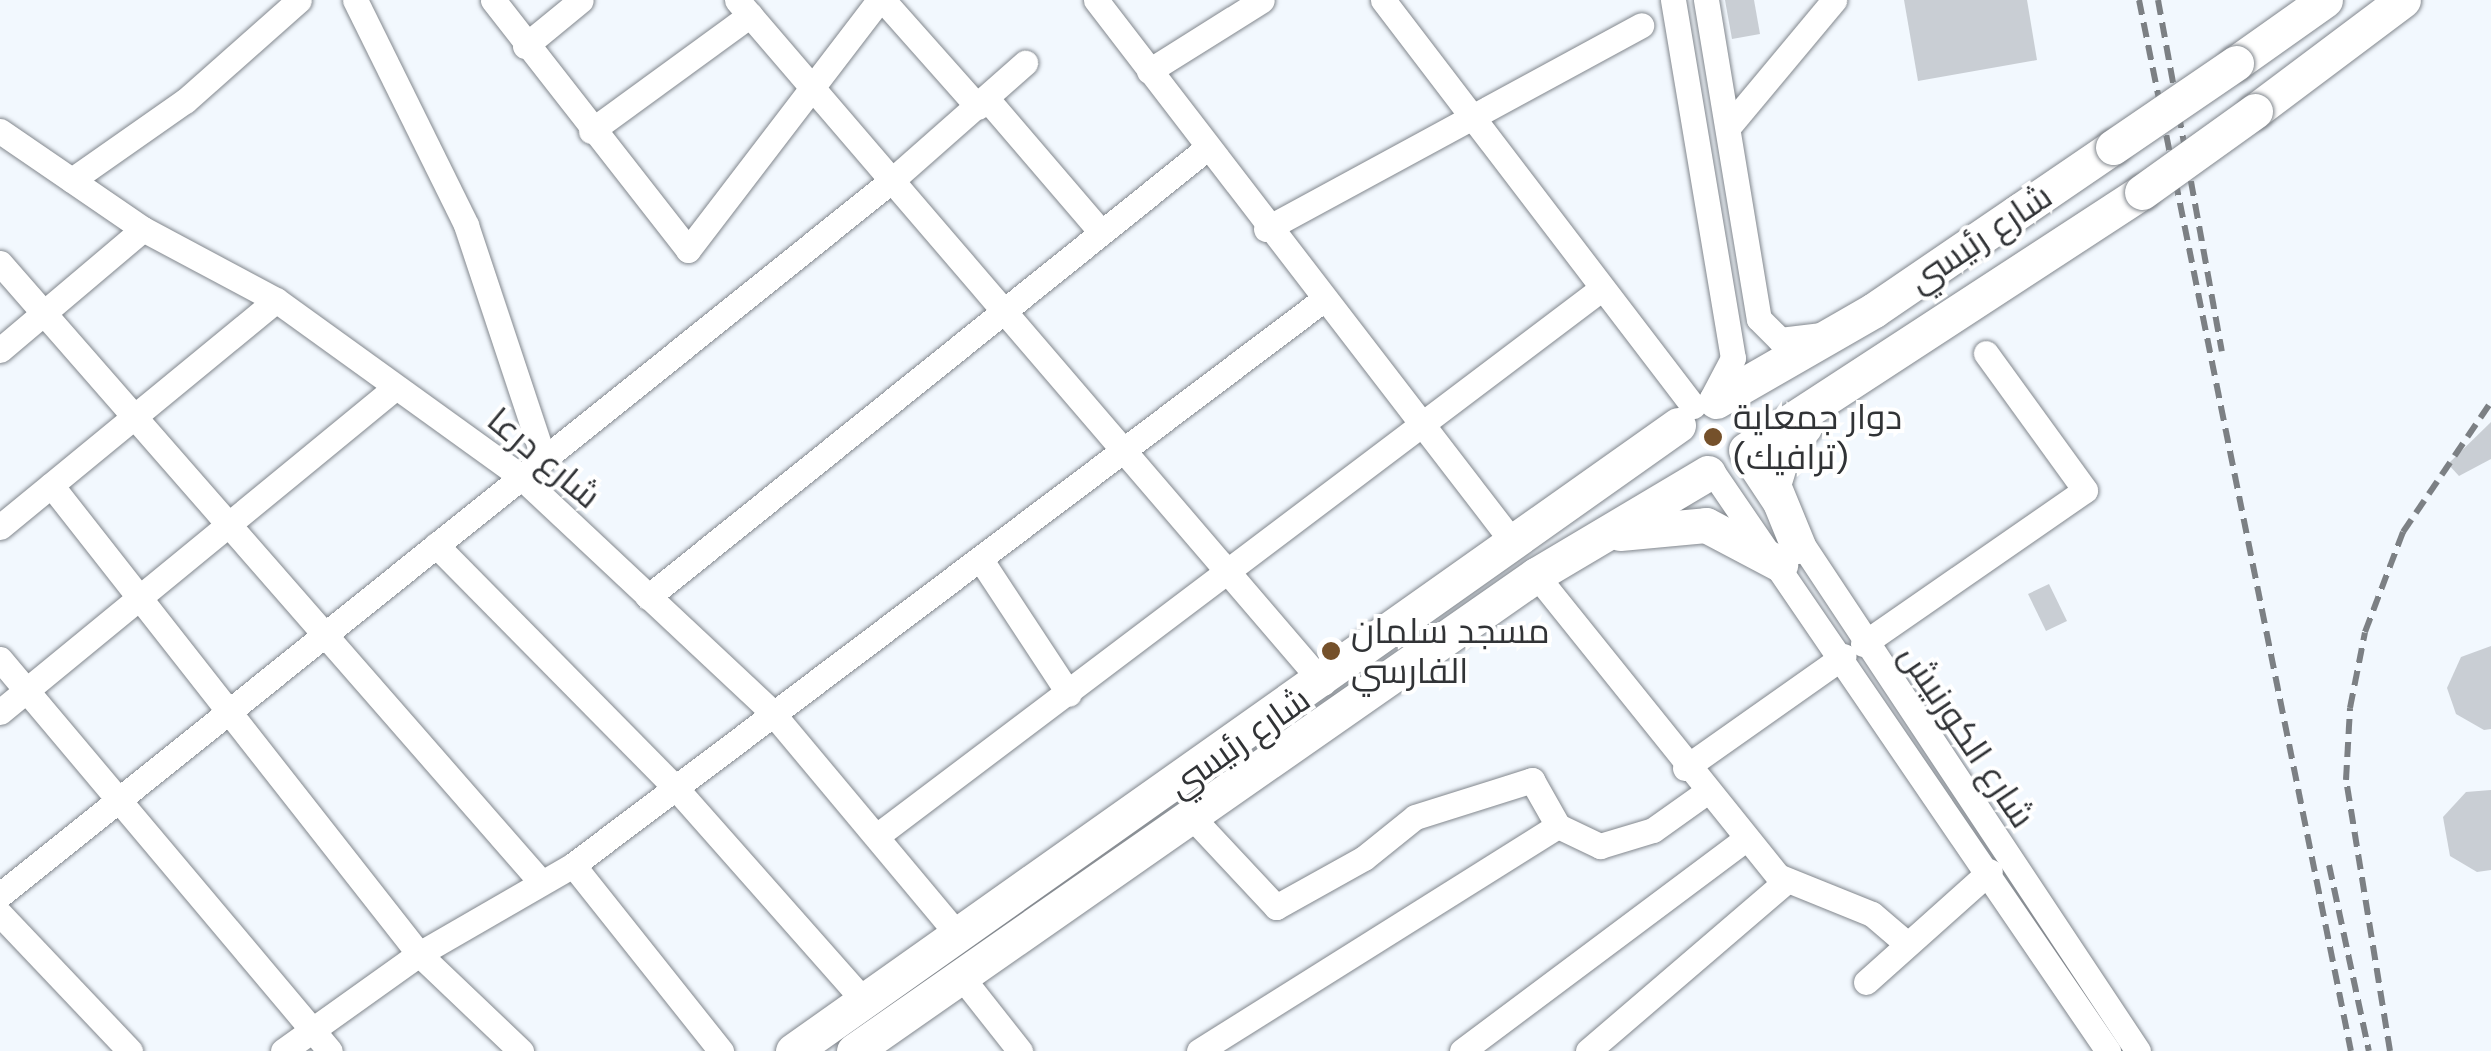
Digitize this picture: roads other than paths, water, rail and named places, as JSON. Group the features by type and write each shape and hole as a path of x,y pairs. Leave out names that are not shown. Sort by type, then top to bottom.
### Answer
{"highway":[{"name":"شارع رئيسي","path":"793,1051 1323,683 1699,408 1841,330 2325,0"},
{"name":"شارع رئيسي","path":"854,1051 1536,575 1848,390 2142,192 2256,112 2403,0"},
{"path":"1789,555 1775,493 1778,460 1848,390"},
{"path":"1699,408 1744,421 1728,463 1679,454 1699,408"},
{"path":"1572,551 1644,526 1688,522 1789,555"}],"street":[{"path":"72,180 184,101 299,0"},
{"path":"355,0 466,224 544,459"},
{"path":"493,0 591,131 688,250 814,93 881,0 1100,230"},
{"path":"525,46 581,0"},
{"path":"1096,0 1320,302 1426,426 1516,545"},
{"path":"1149,71 1262,0"},
{"path":"1384,0 1472,124 1699,408 1732,368 1673,0"},
{"path":"1706,0 1730,125 1758,318 1780,340 1841,330"},
{"path":"1730,125 1834,0"},
{"path":"591,131 744,7 1001,310 1124,444 1323,683"},
{"path":"1266,229 1472,124 1641,25"},
{"path":"0,895 890,181 1025,63"},
{"name":"شارع درعا","path":"0,131 143,229 276,300 521,477 770,710 960,936"},
{"path":"648,597 1100,230 1207,148"},
{"path":"0,350 143,229"},
{"path":"0,263 541,882"},
{"path":"878,835 1231,575 1601,289"},
{"path":"0,527 276,300"},
{"path":"283,1051 420,954 572,865 770,710 980,560 1124,444 1320,302"},
{"path":"1727,327 1758,318"},
{"path":"1685,768 2085,490 1986,353"},
{"path":"0,712 396,387"},
{"name":"شارع الكورنيش","path":"1728,463 2078,987 2108,1051"},
{"path":"52,485 224,715 420,954 522,1051"},
{"path":"436,545 674,786 864,1002"},
{"path":"980,560 1069,694"},
{"path":"1536,575 1704,793 1785,882 1872,914 1906,944"},
{"name":"شارع الكورنيش","path":"1853,650 1990,871 2078,987 2138,1051"},
{"path":"0,659 330,1051"},
{"path":"1190,815 1276,906 1364,858 1415,817 1532,780 1558,826 1600,846 1653,830 1704,793"},
{"path":"1199,1051 1558,826"},
{"path":"1462,1051 1745,839"},
{"path":"572,865 722,1051"},
{"path":"1866,982 1990,871"},
{"path":"1588,1051 1785,882"},
{"path":"0,914 130,1051"},
{"path":"960,975 1020,1051"}],"railway":[{"path":"2139,0 2351,1051"},
{"path":"2158,0 2222,351"},
{"path":"2390,1051 2346,780 2350,708 2365,632 2403,532 2491,402"},
{"path":"2329,865 2369,1051"}],"place":[{"name":"دوار جمعاية (ترافيك)","path":"1713,437"},
{"name":"مسجد سلمان الفارسي","path":"1331,651"}]}
